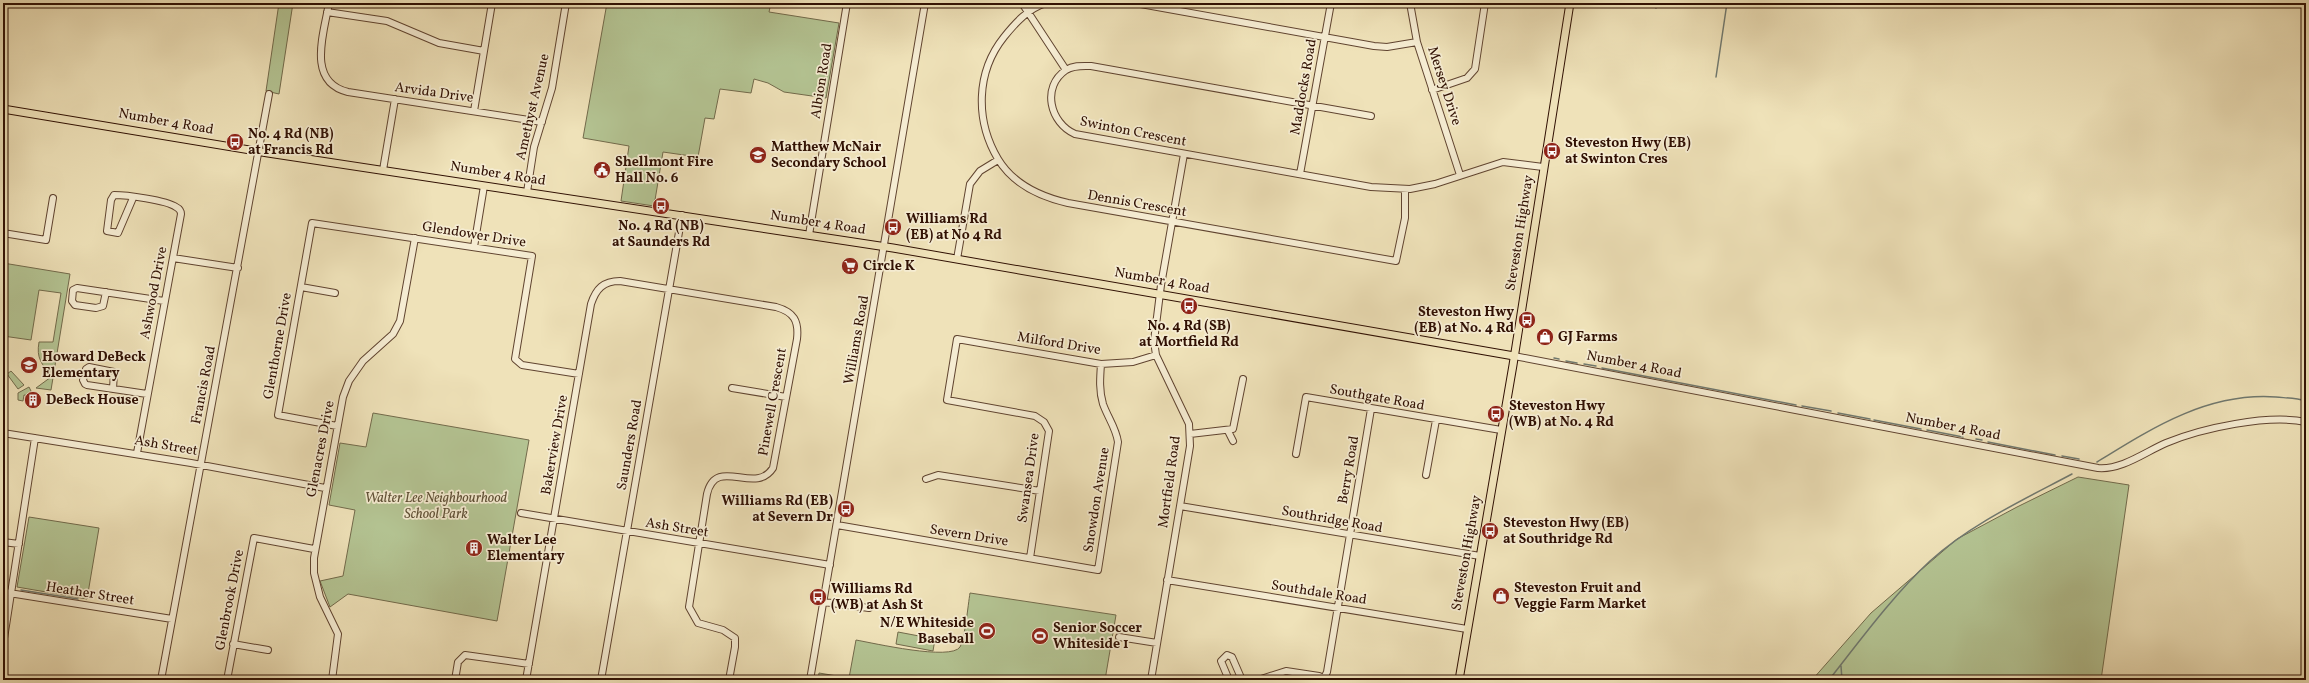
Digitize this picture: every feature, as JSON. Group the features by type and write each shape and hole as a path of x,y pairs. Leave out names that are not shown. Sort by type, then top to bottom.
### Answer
{"main road":[{"name":"Steveston Highway","path":"1459,680 1514,356 1570,3"},
{"name":"Number 4 Road","path":"3,109 260,152 885,246 1514,356"}],"street":[{"path":"329,3 327,12 387,21 439,43 484,51"},
{"path":"474,111 492,3"},
{"name":"Amethyst Avenue","path":"527,192 534,147 552,88 566,3"},
{"name":"Albion Road","path":"809,235 847,3"},
{"name":"Williams Road","path":"810,680 885,246 925,3"},
{"path":"1022,3 1066,70 1076,66 1091,66 1371,116"},
{"name":"Dennis Crescent","path":"1046,3 1028,12 1000,42 992,54 983,77 981,99 982,115 998,160 1021,182 1046,197 1068,203 1396,261 1405,218 1405,190"},
{"path":"1135,3 1387,47 1416,42"},
{"name":"Maddocks Road","path":"1300,174 1331,3"},
{"name":"Mersey Drive","path":"1410,3 1416,42 1460,175"},
{"path":"1432,90 1459,82 1473,73 1479,49 1485,3"},
{"name":"Arvida Drive","path":"327,12 320,58 326,80 341,90 542,122"},
{"name":"Swinton Crescent","path":"1066,70 1054,85 1051,98 1054,116 1069,132 1075,134 1371,187 1405,190 1435,184 1503,162 1543,167"},
{"name":"Francis Road","path":"160,680 202,464 260,152 269,94"},
{"path":"383,170 395,99"},
{"name":"Mortfield Road","path":"1151,680 1180,506 1190,434 1186,416 1156,355 1154,333 1184,154"},
{"path":"957,259 970,184 980,171 998,160"},
{"path":"474,247 484,186"},
{"name":"Ashwood Drive","path":"133,198 118,233 107,231 112,196 133,198 172,204 179,208 181,214 137,453"},
{"path":"3,233 46,240 53,198"},
{"name":"Saunders Road","path":"601,680 682,215"},
{"name":"Glendower Drive","path":"312,223 532,256 514,353 516,361 522,365 579,374"},
{"name":"Glenthorne Drive","path":"312,223 278,415 337,426"},
{"name":"Glenacres Drive","path":"332,680 338,634 322,604 314,573 314,549 325,488 343,397 353,375 370,353 393,334 400,321 414,238"},
{"path":"173,258 238,268"},
{"name":"Bakerview Drive","path":"526,680 591,304 594,294 600,286 620,281 669,289"},
{"path":"301,287 335,293"},
{"path":"106,292 103,306 99,308 75,305 72,301 76,288 106,292 164,302"},
{"name":"Pinewell Crescent","path":"669,289 776,307 792,315 796,321 798,331 774,468 768,475 760,479 725,476 715,479 708,489 689,600 689,611 698,623 723,630 735,638 729,680"},
{"name":"Milford Drive","path":"957,339 1101,364 1133,362 1156,355"},
{"name":"Swansea Drive","path":"957,339 946,400 1035,416 1044,422 1049,431 1030,558"},
{"name":"Number 4 Road","path":"1514,356 2098,468 2113,467 2177,439 2205,431 2271,419 2283,418 2306,422"},
{"name":"Snowdon Avenue","path":"1098,570 1118,442 1115,429 1104,406 1100,392 1101,364"},
{"path":"113,389 114,372 89,367 86,369 84,384 113,389 147,394"},
{"path":"1190,434 1228,431 1235,426 1242,379"},
{"path":"732,388 786,397"},
{"name":"Southgate Road","path":"1296,454 1306,397 1501,430"},
{"name":"Berry Road","path":"1326,679 1371,409"},
{"path":"1426,475 1436,420"},
{"path":"1228,431 1233,440"},
{"name":"Ash Street","path":"3,433 202,464 325,488"},
{"path":"3,645 35,438"},
{"path":"926,479 938,475 1040,491"},
{"name":"Southridge Road","path":"1180,506 1480,556"},
{"name":"Ash Street","path":"521,513 830,565"},
{"name":"Severn Drive","path":"837,525 1098,570"},
{"name":"Glenbrook Drive","path":"226,680 254,538 314,549"},
{"path":"3,542 19,544"},
{"name":"Southdale Road","path":"1167,580 1467,628"},
{"name":"Heather Street","path":"3,592 172,619"},
{"path":"824,602 869,608"},
{"path":"1119,637 1157,643"},
{"path":"234,644 268,650"},
{"path":"455,680 458,662 465,655 529,664"},
{"path":"1229,680 1221,661 1227,655 1232,657 1242,680"},
{"path":"1258,680 1286,671 1326,679"}],"green space":[{"path":"279,3 293,3 279,94 266,91"},
{"path":"607,3 771,3 769,12 839,23 826,98 784,92 768,83 754,79 751,93 720,89 714,119 705,118 698,157 663,152 654,206 621,201 629,146 583,138"},
{"path":"3,263 70,274 51,390 36,388 51,377 40,361 38,348 39,342 53,342 61,293 39,290 31,340 3,336"},
{"path":"11,371 24,385 18,389 7,374"},
{"path":"29,387 31,391 30,396 24,395 23,401 18,400 18,393"},
{"name":"Walter Lee Neighbourhood School Park","path":"373,413 529,440 497,621 348,594 330,607 320,581 343,576 355,510 329,505 340,443 366,447"},
{"path":"2078,477 2129,485 2101,680 1812,680 1871,613 1957,539"},
{"path":"29,517 99,528 87,599 17,587"},
{"path":"970,593 1116,615 1105,680 818,680 819,673 849,678 856,640 928,652 954,651 960,647 962,643"},
{"path":"898,632 935,639 933,651 896,644"}],"waterway":[{"path":"1655,3 1656,8"},
{"path":"1716,77 1727,3"},
{"path":"1554,358 1559,359"},
{"path":"1566,361 1577,363"},
{"path":"1584,364 1596,366"},
{"path":"1602,368 1796,405"},
{"path":"2097,462 2160,425 2204,406 2227,400 2251,397 2276,397 2306,401"},
{"path":"1802,406 1831,411"},
{"path":"1838,413 1870,419"},
{"path":"1874,420 1921,429"},
{"path":"1927,430 1963,437"},
{"path":"1976,439 1982,440"},
{"path":"1988,442 2055,455"},
{"path":"2062,456 2079,459"},
{"path":"1829,680 1890,603 1930,561 1963,535 1980,524 2016,503 2072,474"},
{"path":"21,590 78,599"},
{"path":"1841,666 1842,680"}],"place":[{"name":"No. 4 Rd (NB) at Francis Rd","path":"235,142"},
{"name":"Steveston Hwy (EB) at Swinton Cres","path":"1552,151"},
{"name":"Matthew McNair Secondary School","path":"758,155"},
{"name":"Shellmont Fire Hall No. 6","path":"602,170"},
{"name":"No. 4 Rd (NB) at Saunders Rd","path":"661,206"},
{"name":"Williams Rd (EB) at No 4 Rd","path":"893,227"},
{"name":"Circle K","path":"850,266"},
{"name":"No. 4 Rd (SB) at Mortfield Rd","path":"1189,306"},
{"name":"Steveston Hwy (EB) at No. 4 Rd","path":"1527,320"},
{"name":"GJ Farms","path":"1545,337"},
{"name":"Howard DeBeck Elementary","path":"29,365"},
{"name":"DeBeck House","path":"33,400"},
{"name":"Steveston Hwy (WB) at No. 4 Rd","path":"1496,414"},
{"name":"Williams Rd (EB) at Severn Dr","path":"846,509"},
{"name":"Steveston Hwy (EB) at Southridge Rd","path":"1490,531"},
{"name":"Walter Lee Elementary","path":"474,548"},
{"name":"Steveston Fruit and Veggie Farm Market","path":"1501,596"},
{"name":"Williams Rd (WB) at Ash St","path":"818,597"},
{"name":"N/E Whiteside Baseball","path":"987,631"},
{"name":"Senior Soccer Whiteside 1","path":"1040,636"}]}
